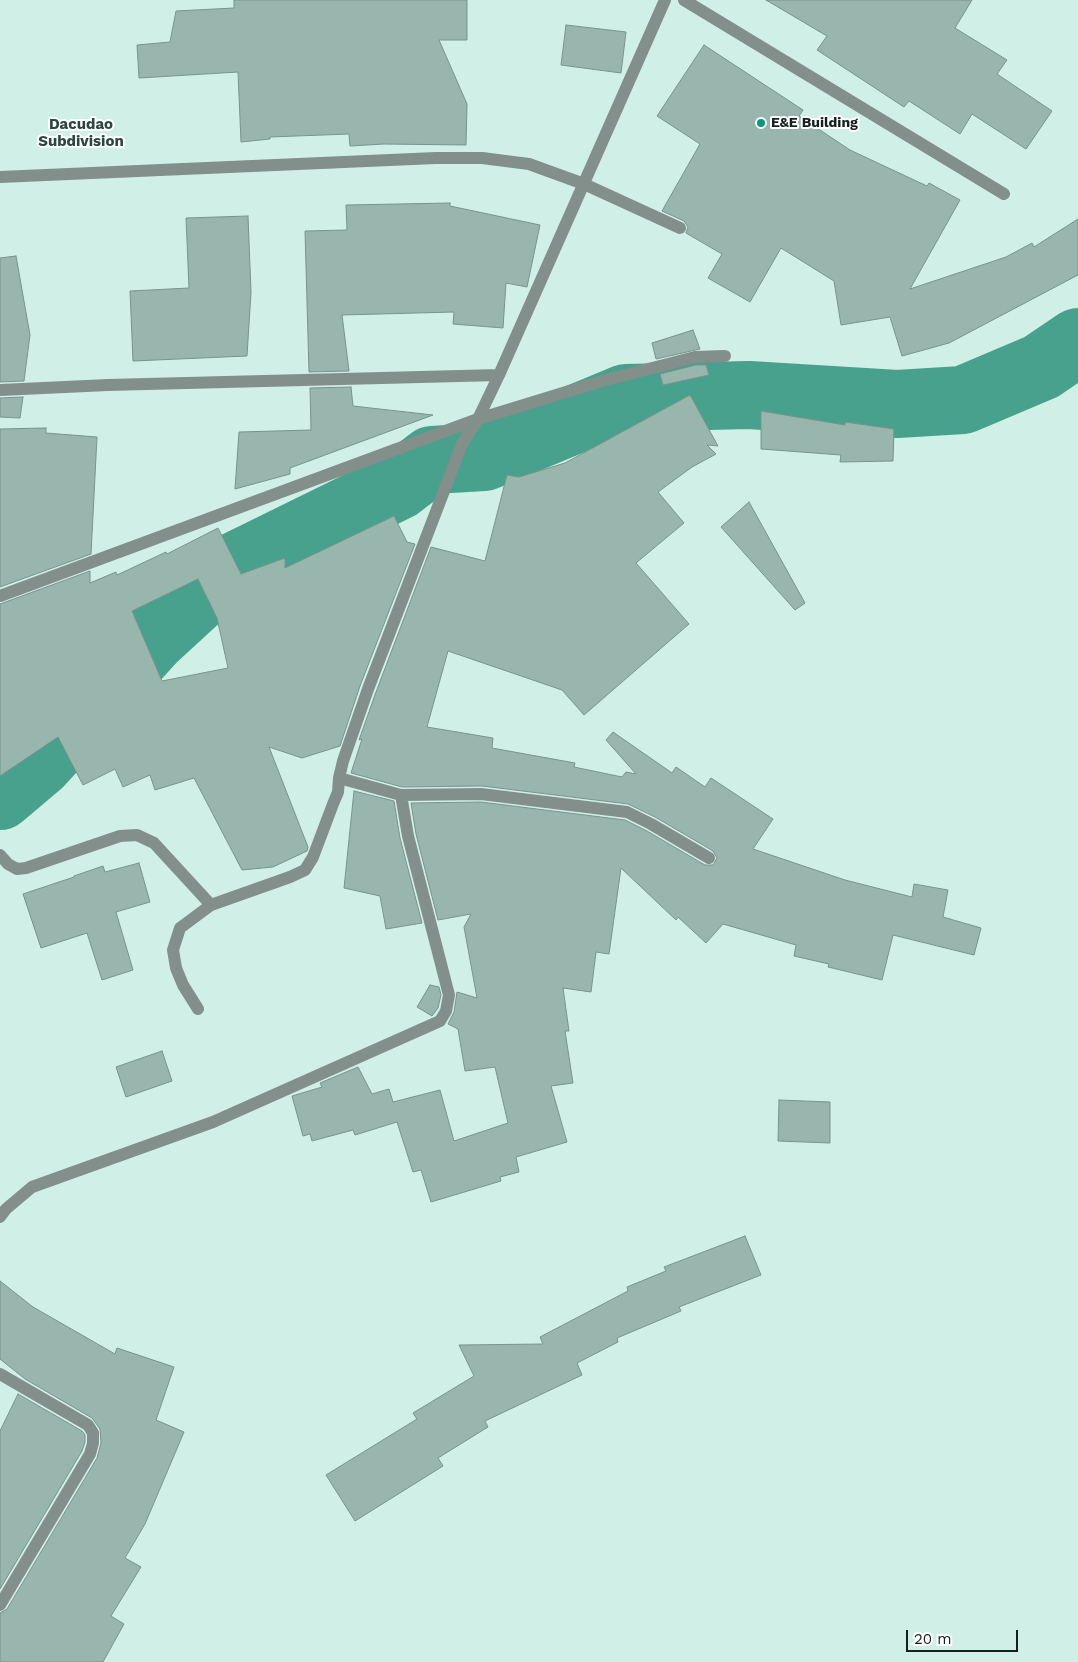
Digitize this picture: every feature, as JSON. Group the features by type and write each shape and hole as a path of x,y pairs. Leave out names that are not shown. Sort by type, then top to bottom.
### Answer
{"street":[{"path":"198,1009 183,985 176,968 175,940 180,928 211,905 305,870 313,857 338,792 343,761 368,690 462,444 478,420 499,375 665,0"},
{"path":"684,0 1004,194"},
{"path":"0,177 426,158 473,158 528,164 584,184 680,228"},
{"path":"0,596 478,420 602,381 694,356 725,356"},
{"path":"0,390 108,385 499,375"},
{"path":"339,778 401,795 481,794 627,812 710,858"},
{"path":"0,1217 6,1209 32,1187 213,1122 440,1021 446,1011 449,995 408,836 401,795"},
{"path":"0,855 8,864 17,869 26,868 120,836 137,835 154,843 211,905"},
{"path":"0,1374 88,1425 93,1433 90,1454 0,1605"}],"building":[{"path":"234,0 467,0 467,40 439,40 467,104 466,145 384,144 350,146 349,134 270,137 270,139 241,142 238,72 139,78 137,45 170,42 176,11 234,8"},
{"path":"766,0 972,0 955,28 1007,60 997,74 1052,111 1026,149 972,114 960,134 909,101 904,107 817,50 827,36"},
{"path":"566,25 626,32 621,73 561,65"},
{"path":"704,45 803,110 799,116 850,150 927,186 929,183 960,200 910,289 1006,257 1032,243 1034,247 1078,219 1078,275 949,343 902,356 890,317 841,325 834,281 781,248 750,302 708,278 722,254 686,233 688,227 684,221 662,211 700,144 657,116"},
{"path":"450,203 450,206 540,225 527,287 506,283 503,328 453,324 454,312 342,315 349,371 309,372 305,231 347,230 346,205"},
{"path":"248,216 251,292 247,356 133,361 130,291 189,288 186,218"},
{"path":"16,256 30,335 24,381 0,382 0,258"},
{"path":"693,330 700,349 656,359 652,343"},
{"path":"696,365 706,365 709,375 663,385 660,374"},
{"path":"351,387 353,406 433,415 290,468 290,474 235,489 239,432 311,430 310,388"},
{"path":"690,395 718,446 707,445 716,454 692,467 658,492 684,523 636,563 689,624 584,715 562,690 448,651 427,727 493,738 492,748 575,763 574,767 622,777 626,772 636,774 606,740 613,732 672,773 676,767 705,787 711,778 773,819 753,849 845,880 912,897 914,884 948,890 943,917 981,928 974,955 893,935 882,980 828,967 829,964 794,956 796,945 723,924 706,943 678,917 676,920 621,868 609,954 596,952 591,992 563,988 569,1031 565,1031 573,1083 551,1086 567,1142 516,1157 519,1172 500,1177 501,1181 431,1202 421,1170 413,1172 397,1122 355,1135 353,1130 312,1141 310,1134 303,1136 292,1096 322,1087 320,1083 358,1067 372,1094 389,1089 393,1102 440,1090 454,1141 508,1123 495,1067 465,1071 458,1029 448,1024 454,1012 457,992 477,998 464,927 471,914 438,920 416,834 411,803 481,802 625,820 705,865 713,865 717,858 713,851 655,817 628,804 482,786 402,787 351,773 362,739 359,740 431,547 485,561 507,475 519,477 565,463"},
{"path":"23,397 20,418 0,417 0,398"},
{"path":"761,411 845,425 845,422 894,429 893,461 840,462 841,455 761,449"},
{"path":"46,428 46,433 97,437 91,554 0,587 0,429"},
{"path":"749,502 805,603 795,610 721,527"},
{"path":"394,516 407,542 415,544 360,686 340,746 302,758 269,747 308,847 307,851 273,867 242,870 194,778 155,790 150,775 123,787 115,769 83,785 58,737 0,776 0,604 90,571 90,583 116,572 117,575 166,552 167,554 218,528 241,574 285,558 285,568","holes":["198,579 217,618 228,668 162,681 132,611"]},
{"path":"354,791 394,801 400,838 422,923 386,929 380,896 344,888"},
{"path":"139,863 150,902 116,912 133,970 102,980 87,933 41,948 23,894 103,866 105,872"},
{"path":"430,985 439,987 441,995 438,1008 432,1016 417,1007"},
{"path":"162,1051 172,1081 126,1097 116,1067"},
{"path":"779,1100 830,1102 830,1143 778,1141"},
{"path":"745,1236 761,1275 679,1307 681,1311 617,1338 618,1342 577,1363 582,1375 485,1421 488,1427 438,1458 443,1466 355,1521 326,1475 417,1419 413,1413 474,1376 459,1345 543,1344 540,1337 628,1291 627,1287 666,1271 664,1267"},
{"path":"0,1281 33,1307 115,1354 117,1348 174,1367 156,1420 184,1432 145,1524 125,1558 141,1567 111,1616 124,1624 103,1662 0,1662 0,1613 7,1609 97,1458 101,1443 100,1429 92,1418 25,1379 0,1359"},
{"path":"18,1394 82,1431 85,1435 85,1442 82,1451 0,1589 0,1431"}],"waterway":[{"path":"0,796 39,763 152,639 227,570 398,486 432,460 484,457 626,398 749,395 897,404 963,400 1041,367 1078,342"}],"place":[{"name":"E&E Building","path":"761,123"}],"district":[{"name":"Dacudao Subdivision","path":"81,134"}]}
